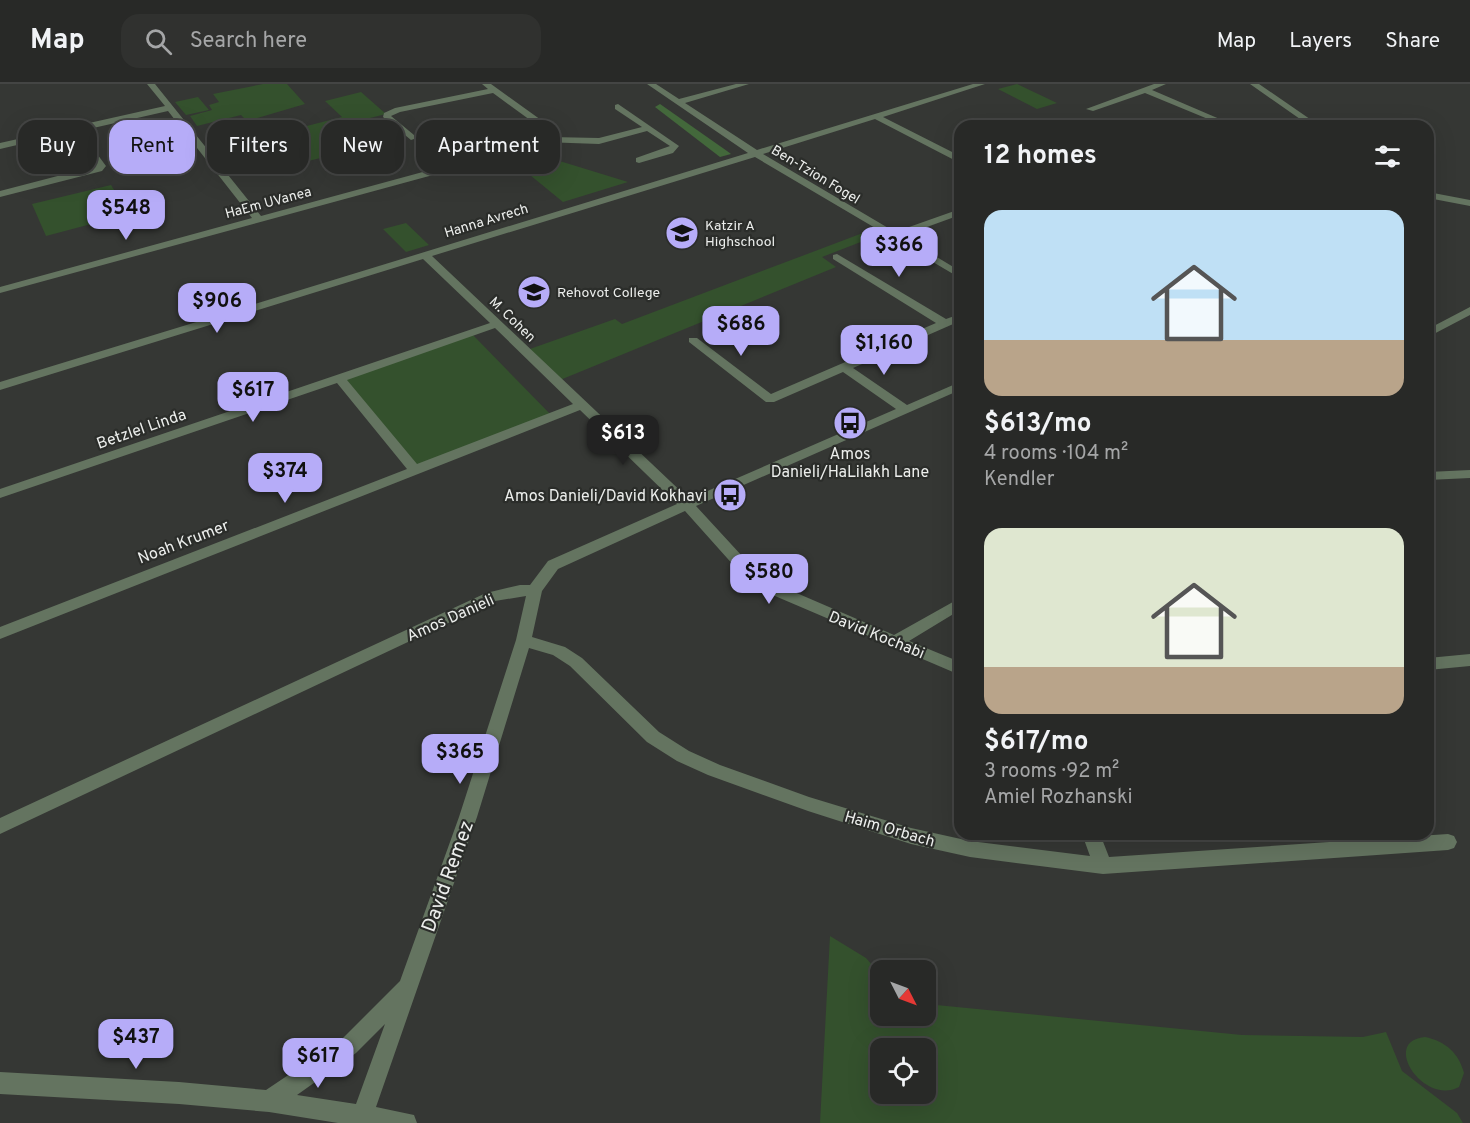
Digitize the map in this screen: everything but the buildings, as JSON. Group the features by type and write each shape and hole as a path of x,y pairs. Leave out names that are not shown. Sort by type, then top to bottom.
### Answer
{"street":[{"path":"151,84 259,220"},
{"path":"486,84 536,120"},
{"name":"Ben-Tzion Fogel","path":"651,84 755,153 954,271"},
{"path":"678,102 745,84"},
{"name":"Hanna Avrech","path":"0,386 978,84"},
{"path":"1090,109 1162,84"},
{"path":"1254,84 1307,120"},
{"path":"411,137 387,115 398,110 495,90"},
{"path":"1145,90 1218,120"},
{"path":"618,107 675,148 639,160"},
{"path":"97,124 170,108"},
{"path":"875,116 954,157"},
{"path":"560,140 599,141 649,128"},
{"path":"0,146 18,142"},
{"path":"0,194 79,174"},
{"name":"HaEm UVanea","path":"0,290 427,174"},
{"path":"1434,197 1470,202"},
{"path":"894,236 954,214"},
{"name":"M. Cohen","path":"425,255 687,505"},
{"path":"837,257 944,323"},
{"path":"1434,331 1470,310"},
{"path":"693,340 770,399 954,319"},
{"name":"Betzlel Linda","path":"0,494 497,324"},
{"path":"844,367 906,410"},
{"path":"339,378 414,470"},
{"path":"535,591 541,579 553,566 574,554 954,389"},
{"name":"Noah Krumer","path":"0,633 581,405"},
{"path":"1434,476 1470,474"},
{"name":"David Kochabi","path":"687,505 750,573 780,592 954,667"},
{"name":"Amos Danieli","path":"0,826 490,597 520,590 535,591"},
{"name":"David Remez","path":"361,1119 468,817 524,640 535,591"},
{"path":"895,642 954,607"},
{"name":"Haim Orbach","path":"524,640 559,651 576,662 653,737 683,756 714,770 808,804 911,836 970,849 1103,866 1448,842"},
{"path":"1434,663 1470,660"},
{"path":"1093,840 1103,866"},
{"path":"268,1101 349,1046 408,985"},
{"path":"0,1083 136,1090 268,1101 361,1119 406,1123"}],"green space":[{"path":"263,84 287,84 305,104 250,120 246,120 241,115 221,120 207,120 207,124 197,126 195,120 190,116 212,110 209,105 219,102 213,94"},
{"path":"1017,84 1057,103 1037,109 998,89"},
{"path":"361,92 386,114 362,120 330,120 342,117 325,101"},
{"path":"198,97 209,110 186,115 175,102"},
{"path":"660,104 731,154 720,157 655,107"},
{"path":"321,122 321,158 309,161 309,125"},
{"path":"560,161 628,182 563,202 529,174 560,174"},
{"path":"111,185 129,214 46,236 32,204"},
{"path":"406,223 429,245 406,252 383,229"},
{"path":"876,228 884,233 822,257 836,267 560,380 527,350 615,319 622,324"},
{"path":"472,334 552,416 417,469 345,378"},
{"path":"830,936 870,963 870,1026 936,1026 936,1005 1242,1035 1363,1037 1386,1032 1402,1071 1457,1113 1463,1123 820,1123"},
{"path":"1425,1037 1445,1045 1459,1059 1464,1073 1459,1087 1446,1090 1433,1088 1421,1081 1412,1071 1407,1060 1406,1049 1412,1041"}],"place":[{"name":"Katzir A Highschool","path":"682,233"},
{"name":"Rehovot College","path":"534,292"},
{"name":"Amos Danieli/HaLilakh Lane","path":"850,423"},
{"name":"Amos Danieli/David Kokhavi","path":"730,495"}]}
